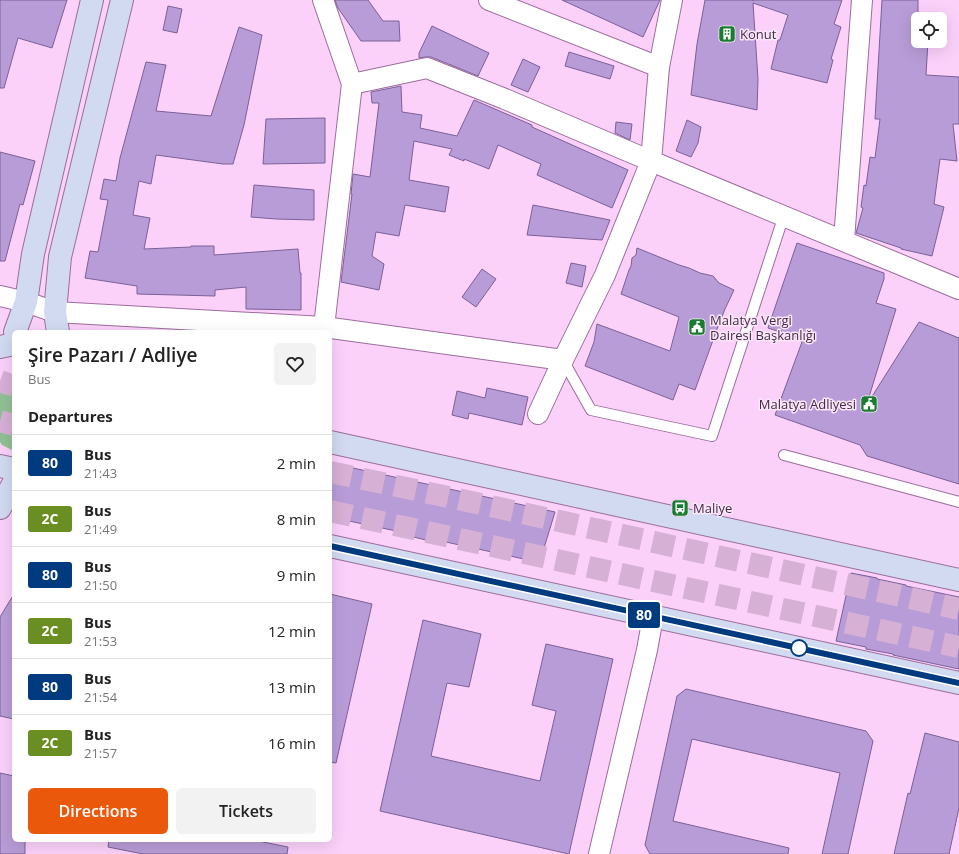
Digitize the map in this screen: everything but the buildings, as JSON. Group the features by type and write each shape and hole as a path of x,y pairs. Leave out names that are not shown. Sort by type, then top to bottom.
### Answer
{"main road":[{"path":"15,330 26,302 33,254 92,0"},
{"path":"56,322 60,257 122,0"},
{"path":"332,442 959,580"},
{"path":"0,466 12,469"},
{"path":"0,508 12,486"},
{"path":"332,546 959,683"}],"street":[{"path":"323,0 352,84 324,327"},
{"path":"489,0 659,67"},
{"path":"538,414 605,275 651,161 659,67 672,0"},
{"path":"844,240 862,0"},
{"path":"352,84 427,68 505,99 959,289"},
{"path":"0,296 26,302 56,322 324,327 563,360"},
{"path":"599,854 647,650 653,617"}],"lane":[{"path":"563,360 591,410 712,436 784,215"},
{"path":"784,456 959,502"}],"green space":[{"path":"12,376 12,450 2,445 0,442 0,384"}],"tunnel":[{"path":"0,381 12,385"},
{"path":"0,421 12,424"},
{"path":"332,472 959,609"},
{"path":"332,511 959,647"}],"bus line":[{"name":"80","path":"332,546 959,683"}],"place":[{"name":"Konut","path":"727,34"},
{"name":"Malatya Vergi Dairesi Başkanlığı","path":"697,327"},
{"name":"Malatya Adliyesi","path":"869,404"},
{"name":"Maliye","path":"680,508"}]}
